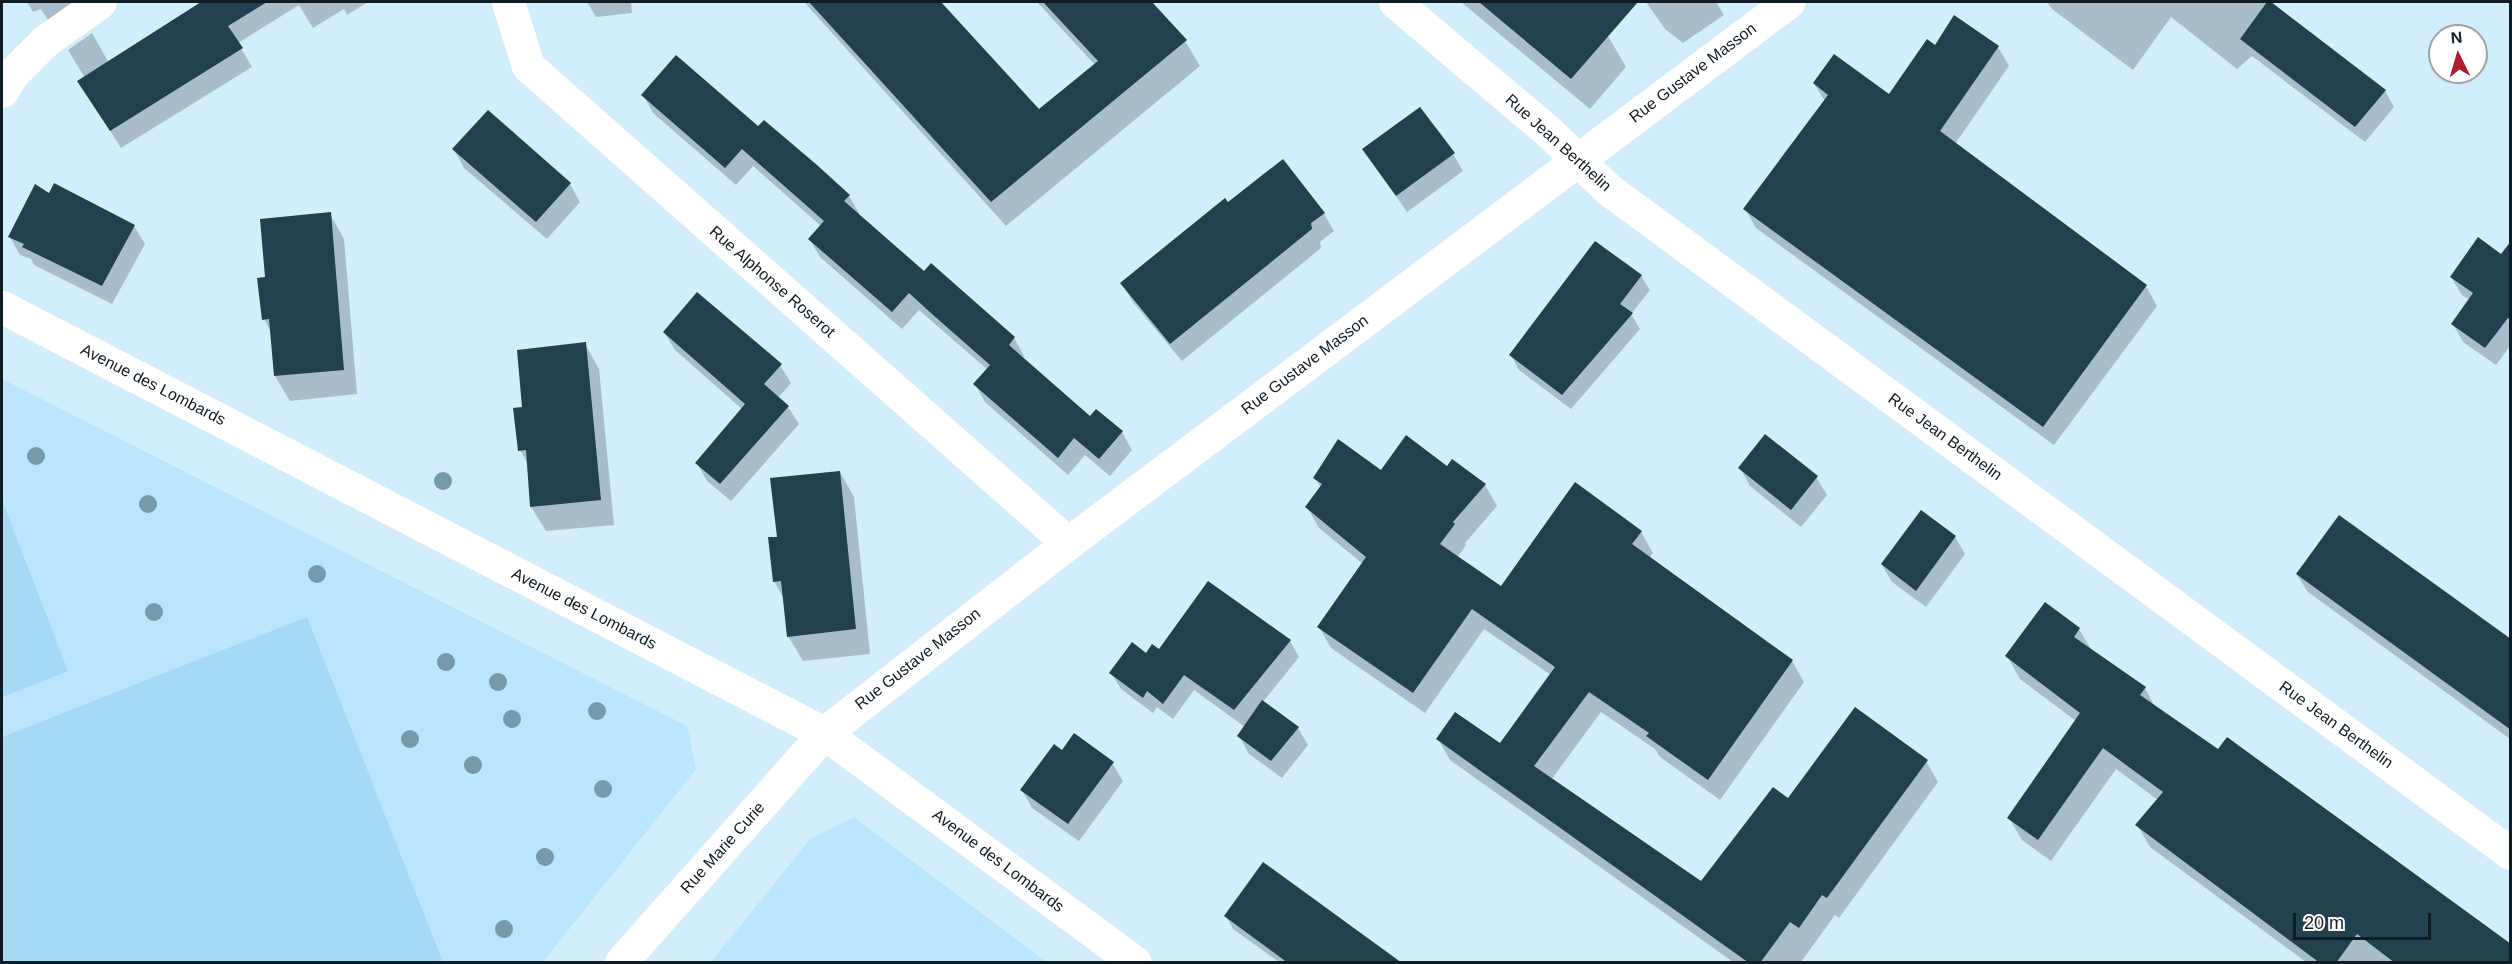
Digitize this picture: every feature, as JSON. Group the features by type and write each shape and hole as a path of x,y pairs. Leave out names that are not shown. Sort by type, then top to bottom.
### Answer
{"street":[{"path":"2,91 14,72 45,41 100,2"},
{"name":"Rue Alphonse Roserot","path":"508,2 528,66 1068,543"},
{"name":"Rue Jean Berthelin","path":"1395,2 1550,133 1608,189 2511,853"},
{"name":"Rue Gustave Masson","path":"824,733 1068,543 1788,2"},
{"name":"Avenue des Lombards","path":"2,308 824,733 1135,963"},
{"name":"Rue Marie Curie","path":"621,963 824,733"}],"shaded area":[{"path":"2,379 687,726 696,769 543,962 2,962"},
{"path":"2,500 68,671 2,697"},
{"path":"307,617 443,962 2,962 2,737"},
{"path":"854,817 1046,962 711,962 810,839"}],"building":[{"path":"201,2 267,2 228,26 243,48 110,131 77,81"},
{"path":"809,2 941,2 1039,109 1098,61 1043,2 1152,2 1187,40 991,202"},
{"path":"1479,2 1638,2 1571,79"},
{"path":"2267,2 2271,2 2386,90 2355,127 2240,39"},
{"path":"1954,15 1999,46 1940,131 2147,285 2043,427 1743,209 1828,95 1813,83 1834,54 1889,94 1927,39 1935,45"},
{"path":"676,55 758,126 764,120 817,165 850,195 844,201 924,271 931,263 1015,337 1009,345 1090,416 1096,409 1123,431 1099,459 1074,438 1058,458 973,384 990,365 909,293 892,312 808,239 824,221 742,149 725,168 641,95"},
{"path":"1420,107 1455,153 1396,196 1362,149"},
{"path":"488,110 571,183 536,222 452,149"},
{"path":"1283,159 1325,213 1311,223 1312,229 1170,344 1120,283 1225,198 1228,202"},
{"path":"54,183 135,225 102,286 22,247 24,244 8,237 35,184 49,193"},
{"path":"331,212 344,370 274,376 269,319 262,320 257,278 265,277 260,219"},
{"path":"2478,237 2501,254 2511,241 2511,320 2508,318 2485,348 2451,324 2473,293 2450,277"},
{"path":"1595,241 1642,275 1620,304 1633,313 1562,395 1509,355"},
{"path":"697,292 782,364 764,384 789,406 720,484 695,463 745,404 663,332"},
{"path":"586,342 601,500 530,507 526,450 518,451 513,408 522,407 517,350"},
{"path":"1765,434 1818,476 1791,510 1738,468"},
{"path":"1406,435 1447,466 1452,459 1486,484 1453,522 1455,524 1440,544 1501,586 1575,482 1642,531 1632,544 1793,660 1708,780 1646,736 1649,733 1589,692 1534,766 1701,881 1773,787 1788,798 1855,707 1928,760 1827,898 1822,895 1799,928 1790,922 1760,963 1749,963 1436,739 1455,712 1500,743 1555,667 1472,609 1413,693 1317,627 1366,557 1305,507 1322,484 1313,478 1338,439 1381,470"},
{"path":"840,471 856,629 787,637 781,581 773,582 768,537 777,537 770,478"},
{"path":"1921,510 1956,536 1916,591 1881,564"},
{"path":"2339,515 2511,639 2511,730 2296,574"},
{"path":"1208,581 1291,640 1234,710 1184,675 1163,704 1147,691 1143,698 1109,673 1132,642 1146,653 1152,644 1159,649"},
{"path":"2045,602 2080,628 2074,637 2146,687 2140,695 2218,749 2227,737 2511,944 2511,963 2395,963 2357,934 2336,963 2320,963 2135,825 2163,792 2103,748 2038,840 2007,818 2080,713 2005,656"},
{"path":"1262,700 1299,727 1271,761 1237,736"},
{"path":"1074,733 1114,762 1068,824 1020,790 1054,744 1062,750"},
{"path":"1263,862 1402,963 1288,963 1224,916"}]}
